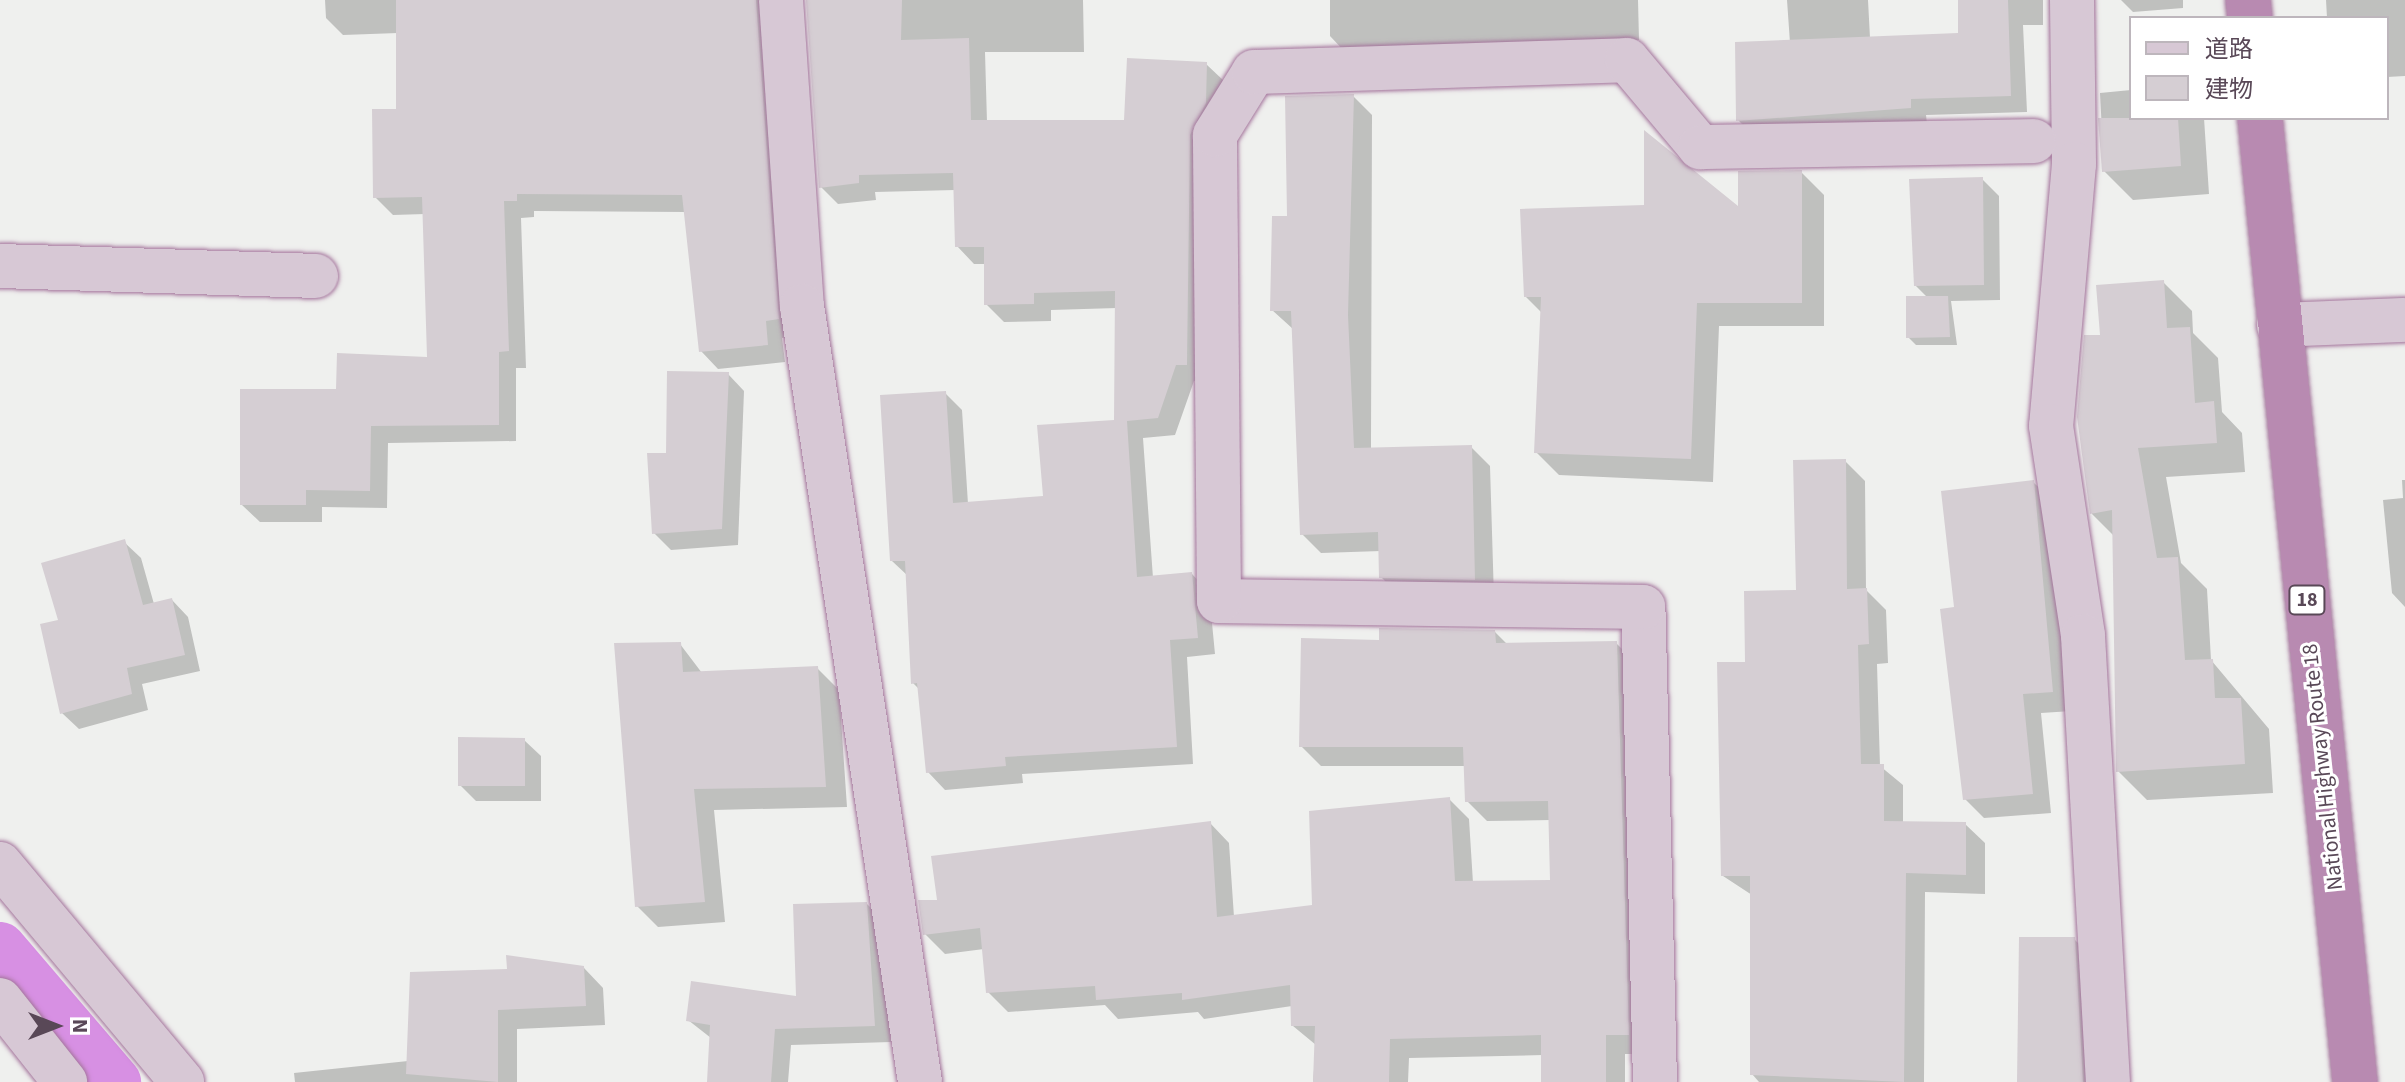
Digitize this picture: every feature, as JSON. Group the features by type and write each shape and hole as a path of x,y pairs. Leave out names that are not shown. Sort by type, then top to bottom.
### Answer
{"highway":[{"name":"National Highway Route 18","path":"2260,120 2355,1082"}],"street":[{"path":"781,0 802,306 920,1082"},
{"path":"2072,0 2074,164 2051,426 2083,636 2108,1082"},
{"path":"1655,1082 1643,607 1219,601 1215,135 1254,72 1627,60 1700,147 2034,141"},
{"path":"0,266 316,276"},
{"path":"2279,325 2405,320"},
{"path":"0,864 182,1082"},
{"path":"0,1000 65,1082"}],"building":[{"path":"396,0 756,0 779,319 766,321 768,345 699,352 682,195 517,194 517,201 504,201 509,351 499,352 499,425 371,426 370,491 306,490 306,505 240,505 240,389 336,389 337,353 427,357 422,197 373,198 372,109 396,109"},
{"path":"806,0 902,0 901,40 969,38 971,120 1124,120 1127,58 1207,62 1206,103 1190,135 1187,365 1176,365 1158,418 1127,421 1137,577 1192,572 1198,638 1170,640 1177,747 1005,757 1006,766 926,773 917,683 911,684 905,561 890,561 880,395 946,391 953,503 1043,496 1037,425 1114,420 1115,291 1034,293 1034,304 984,305 984,247 955,247 953,173 859,175 859,183 819,188"},
{"path":"1958,0 2008,0 2011,96 1911,99 1911,108 1736,121 1735,42 1958,33"},
{"path":"1354,94 1348,315 1354,448 1472,445 1475,580 1379,578 1378,532 1300,535 1291,311 1270,311 1272,216 1287,216 1285,96"},
{"path":"2098,118 2178,120 2181,166 2102,172"},
{"path":"1644,130 1738,206 1738,171 1802,170 1802,303 1697,303 1691,459 1534,453 1541,297 1524,297 1520,209 1644,205"},
{"path":"1983,177 1984,285 1914,286 1909,179"},
{"path":"2164,280 2167,328 2190,327 2195,403 2214,401 2217,443 2138,448 2157,558 2178,557 2185,660 2213,659 2215,698 2241,698 2245,764 2116,772 2112,510 2090,514 2077,417 2084,335 2100,335 2096,285"},
{"path":"1906,296 1948,296 1950,337 1906,338"},
{"path":"667,371 729,372 722,529 652,534 647,453 666,453"},
{"path":"1846,459 1847,589 1867,588 1869,644 1858,645 1861,764 1884,764 1884,821 1966,822 1966,875 1906,873 1904,1082 1750,1075 1750,876 1721,876 1717,662 1745,662 1744,591 1796,590 1793,460"},
{"path":"2034,480 2053,692 2023,694 2033,794 1963,800 1940,609 1954,607 1941,491"},
{"path":"125,539 143,605 172,598 185,655 127,668 132,694 60,714 40,624 58,620 41,563"},
{"path":"1379,628 1495,630 1496,643 1617,641 1629,1035 1606,1035 1606,1082 1541,1082 1541,1035 1390,1039 1389,1082 1313,1082 1315,1026 1291,1026 1290,985 1182,1000 1182,993 1096,1000 1095,986 986,993 980,928 923,935 918,900 937,900 931,856 1211,821 1217,917 1312,905 1309,811 1450,797 1455,881 1550,880 1548,801 1465,802 1463,747 1299,747 1301,638 1379,640"},
{"path":"681,642 683,672 818,666 826,787 694,789 705,902 635,907 614,643"},
{"path":"458,737 525,738 525,786 458,786"},
{"path":"867,902 875,1026 775,1029 771,1082 707,1082 710,1025 686,1021 691,981 796,996 793,904"},
{"path":"2019,937 2075,937 2083,1082 2017,1082"},
{"path":"506,955 584,966 586,1006 498,1010 498,1082 406,1074 410,972 507,969"}],"waterway":[{"path":"0,948 115,1082"}]}
